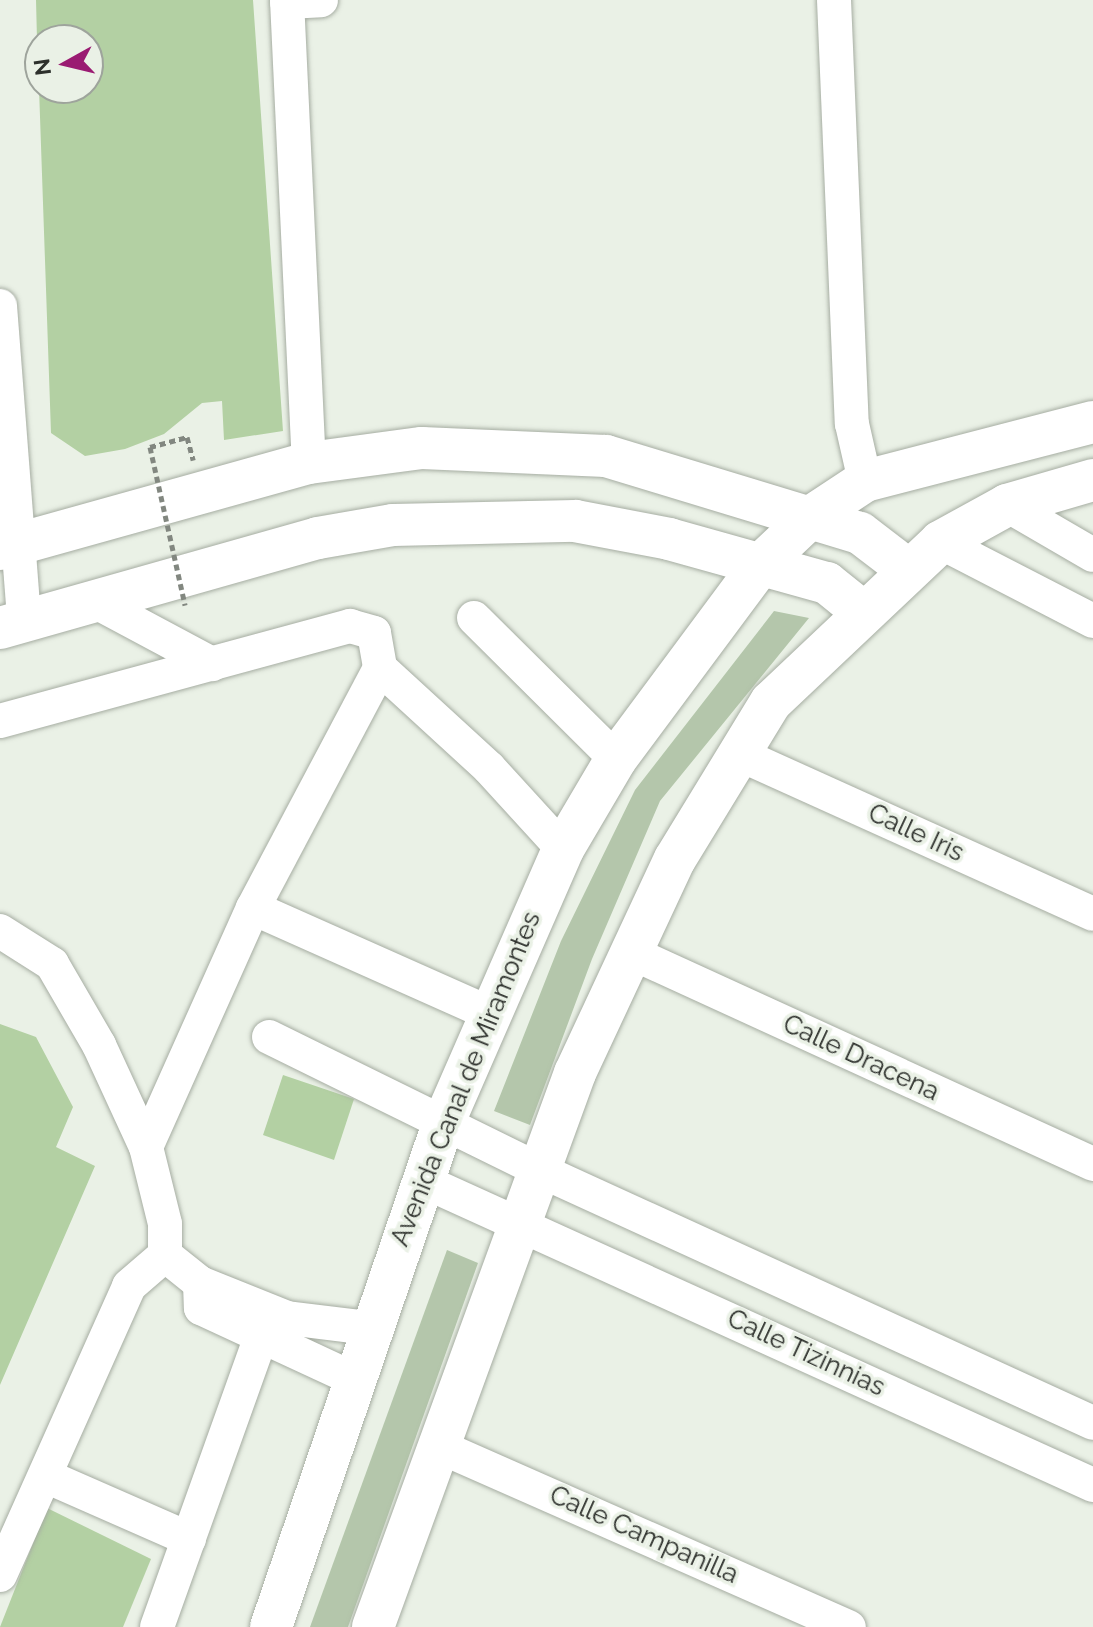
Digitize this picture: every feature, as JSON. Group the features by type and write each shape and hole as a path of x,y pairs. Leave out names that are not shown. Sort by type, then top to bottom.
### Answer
{"main road":[{"name":"Avenida Canal de Miramontes","path":"271,1627 369,1328 421,1180 487,1012 563,849 616,759 761,564 812,516 865,481 1093,422"},
{"path":"10,546 309,463 422,448 606,456 860,533 907,569"},
{"path":"373,1627 537,1169 630,952 675,859 771,702 907,569 940,542 1007,505 1093,480"},
{"path":"12,624 239,558 393,525 575,521 761,564 827,583 863,612"}],"street":[{"path":"309,463 287,1 321,0"},
{"path":"834,0 852,424 865,481"},
{"path":"0,306 12,624"},
{"path":"1007,505 1093,555"},
{"path":"940,542 1093,621"},
{"path":"96,602 212,664"},
{"path":"474,618 616,759"},
{"path":"0,721 350,626 374,633 380,668 253,908 146,1147"},
{"path":"380,668 489,768 563,849"},
{"name":"Calle Iris","path":"739,754 1093,914"},
{"path":"253,908 487,1012"},
{"path":"0,931 52,964 99,1045 146,1147 165,1224 165,1255 201,1295 261,1336 352,1378"},
{"name":"Calle Dracena","path":"630,952 1093,1164"},
{"path":"269,1037 537,1169 1093,1423"},
{"name":"Calle Tizinnias","path":"421,1180 518,1221 1093,1485"},
{"path":"0,1575 48,1477 129,1286 165,1255"},
{"path":"201,1295 287,1318 369,1328"},
{"path":"157,1627 261,1336"},
{"name":"Calle Campanilla","path":"438,1446 849,1627"},
{"path":"48,1477 189,1539"}],"path":[{"path":"185,605 150,447 187,437 201,492"}],"green space":[{"path":"774,611 809,618 660,801 592,959 530,1125 494,1111 561,941 635,790"},
{"path":"447,1250 478,1263 348,1627 310,1627"}],"building":[{"path":"36,0 253,0 283,431 224,440 222,401 202,403 164,434 125,449 85,456 51,433 40,104 104,104 104,24 37,24"},
{"path":"0,1024 36,1037 73,1107 56,1147 95,1166 0,1385"},
{"path":"283,1075 354,1099 334,1160 263,1135"},
{"path":"47,1508 151,1559 123,1627 0,1627"}]}
